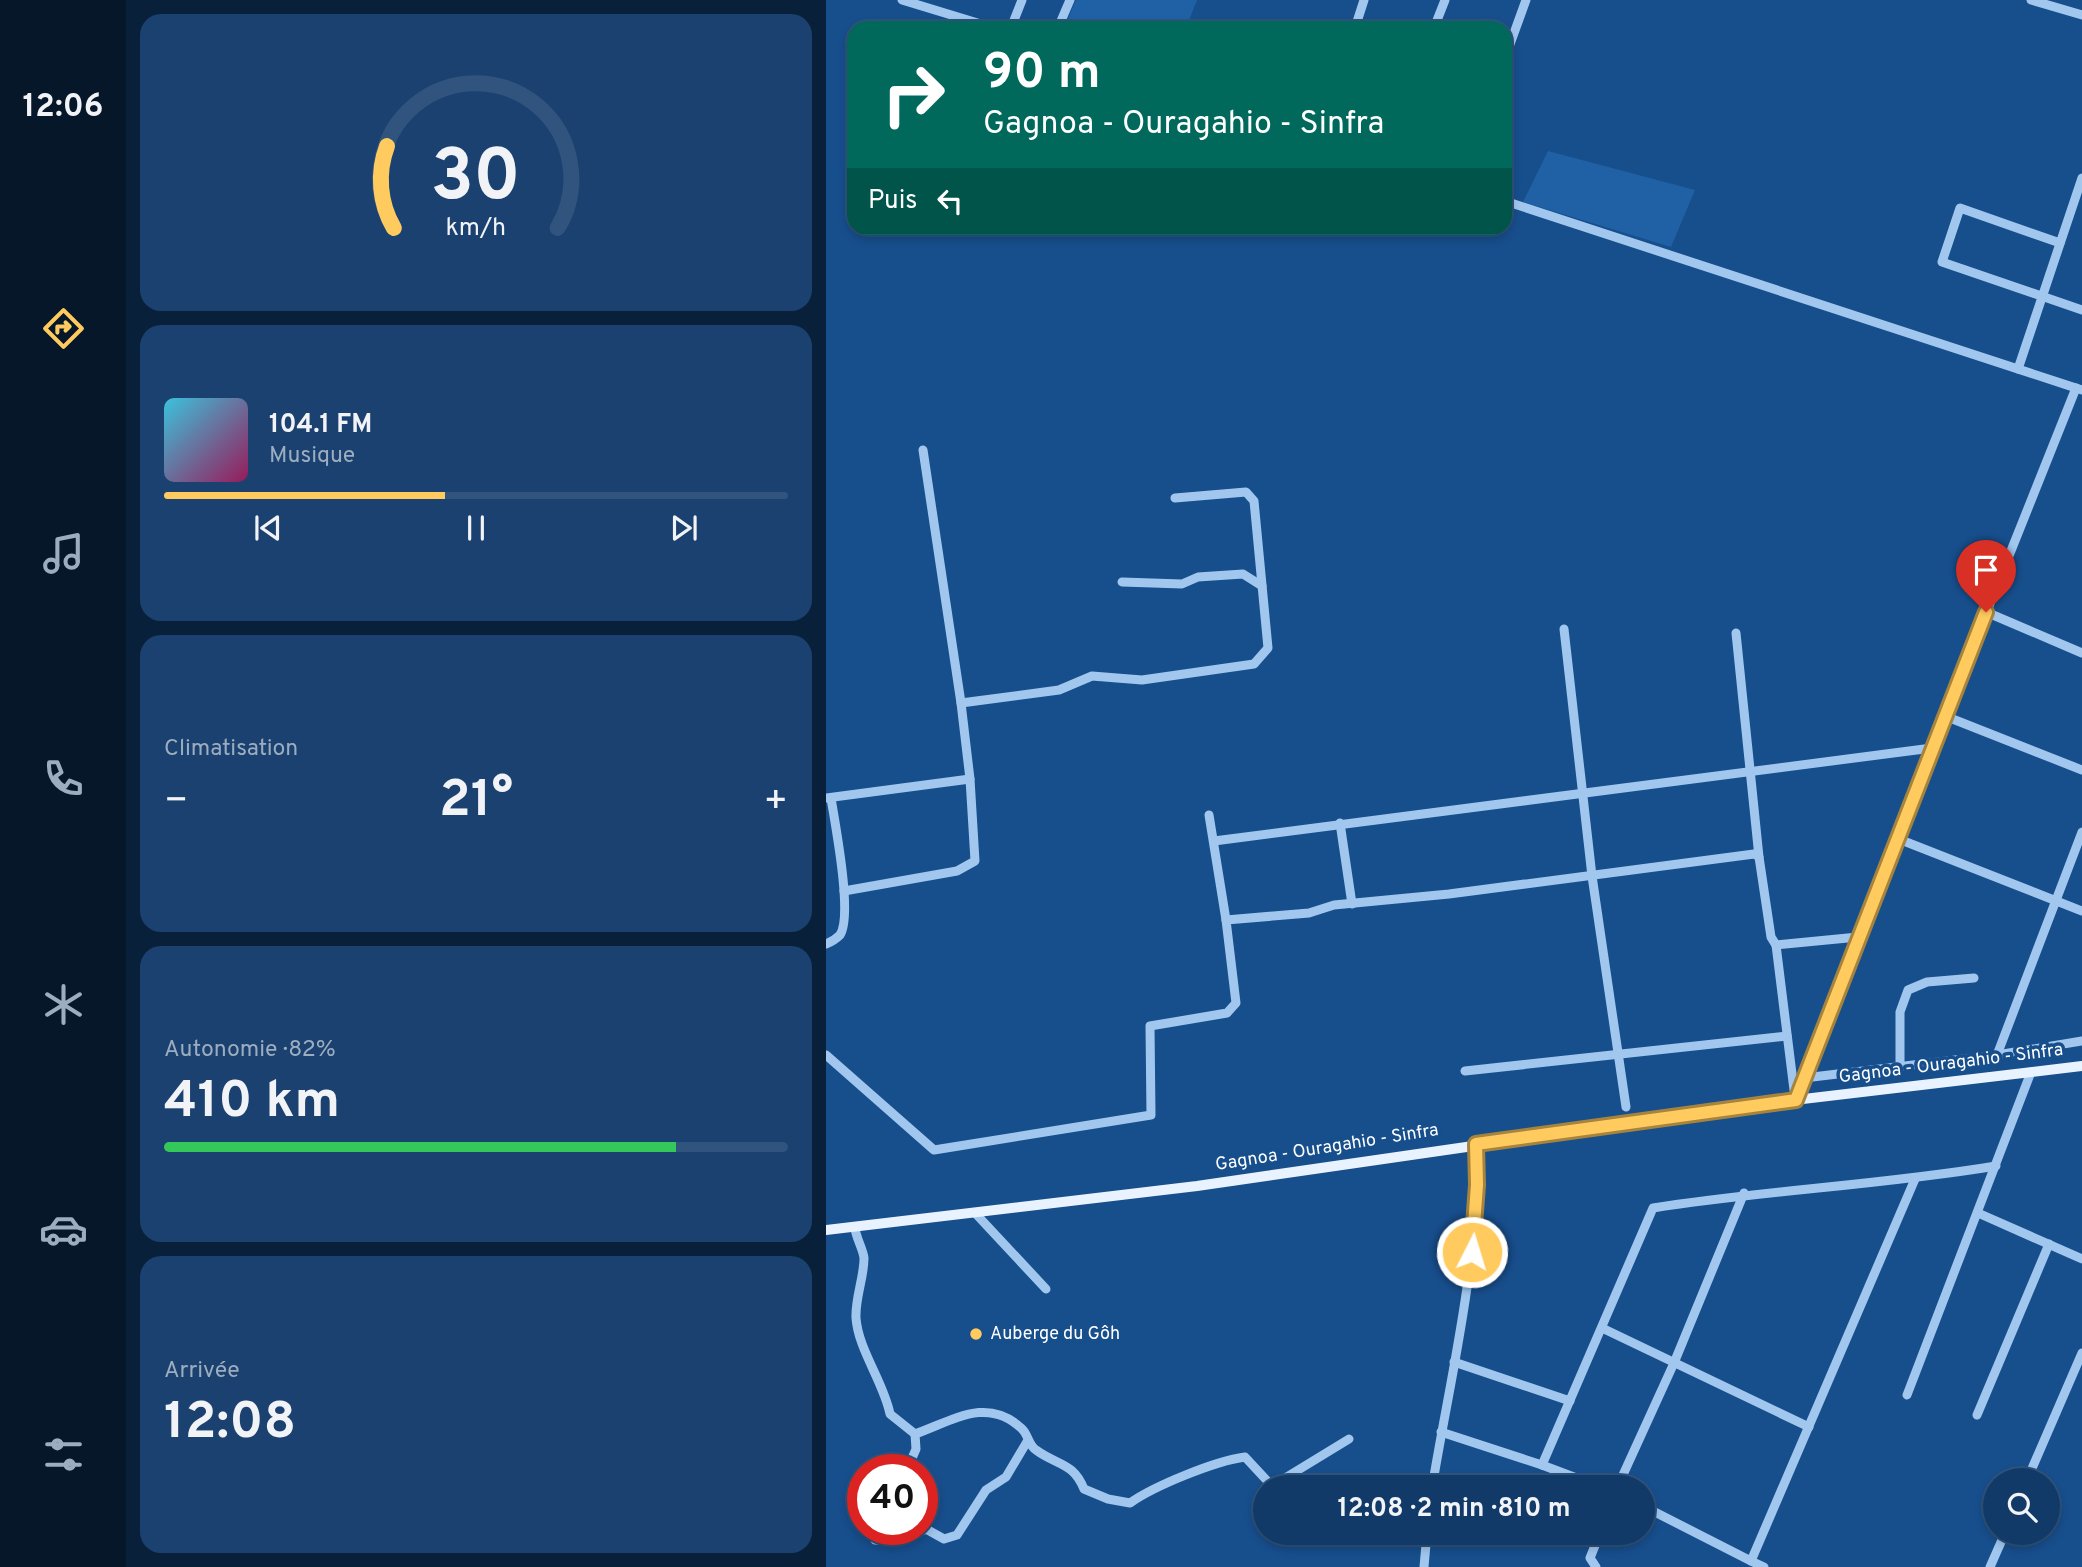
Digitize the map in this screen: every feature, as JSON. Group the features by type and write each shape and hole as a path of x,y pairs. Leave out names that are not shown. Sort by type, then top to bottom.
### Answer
{"main road":[{"name":"Gagnoa - Ouragahio - Sinfra","path":"826,1230 1197,1186 1796,1100 2082,1066"}],"street":[{"path":"902,0 927,3 975,21"},
{"path":"1014,21 1023,0"},
{"path":"1061,21 1070,0"},
{"path":"1357,21 1364,0"},
{"path":"1437,21 1445,0"},
{"path":"1512,39 1526,0"},
{"path":"2031,0 2082,15"},
{"path":"2018,369 2082,178"},
{"path":"1512,203 2079,389 1896,838 1796,1100"},
{"path":"2060,243 1959,208 1942,262 2082,310"},
{"path":"844,891 957,871 975,861 970,779 961,703 923,450"},
{"path":"961,703 1059,690 1092,676 1142,680 1254,664 1268,648 1254,501 1245,492 1175,499"},
{"path":"1122,582 1182,584 1198,578 1243,574 1262,586"},
{"path":"1986,612 2082,653"},
{"path":"1564,629 1592,876 1626,1107"},
{"path":"1737,633 1759,857 1771,937 1776,945 1796,1100"},
{"path":"1945,716 2082,770"},
{"path":"1214,841 1932,748"},
{"path":"826,944 840,934 844,891 829,798 970,779"},
{"path":"826,1055 934,1150 1151,1115 1150,1026 1227,1013 1236,1003 1209,815"},
{"path":"1340,823 1352,904"},
{"path":"1997,1055 2082,832"},
{"path":"1896,838 2082,911"},
{"path":"1226,920 1309,912 1334,905 1592,876 1754,854 1759,857"},
{"path":"1776,945 1858,937"},
{"path":"1900,1066 1900,1013 1908,990 1927,982 1974,978"},
{"path":"1465,1072 1787,1036"},
{"path":"1804,1077 1997,1055 2082,1041"},
{"path":"1907,1395 2031,1072"},
{"path":"1434,1475 1467,1299 1475,1229 1476,1144"},
{"path":"1542,1465 1653,1208 1744,1193 1915,1179 1996,1166"},
{"path":"1751,1561 1915,1179"},
{"path":"1623,1475 1674,1363 1744,1193"},
{"path":"976,1213 1046,1289"},
{"path":"1978,1213 2082,1259"},
{"path":"855,1228 857,1243 864,1256 856,1319 875,1380 885,1390 890,1414 915,1434 914,1454"},
{"path":"1977,1415 2049,1244"},
{"path":"1602,1328 1809,1427"},
{"path":"2032,1468 2082,1353"},
{"path":"1454,1362 1570,1401"},
{"path":"915,1434 982,1410 996,1412 1023,1429 1033,1449 1077,1472 1084,1489 1108,1499 1130,1503 1149,1489 1229,1459 1245,1457 1272,1486 1349,1439"},
{"path":"1441,1432 1569,1475"},
{"path":"938,1536 944,1539 957,1535 986,1490 1006,1477 1028,1440"},
{"path":"1655,1512 1764,1567"},
{"path":"1424,1567 1426,1545"},
{"path":"1596,1545 1591,1558 1596,1567"},
{"path":"1990,1567 2000,1545"}],"shaded area":[{"path":"1076,0 1197,0 1189,21 1067,21"},
{"path":"1548,151 1695,190 1671,247 1523,202"}],"place":[{"name":"Auberge du Gôh","path":"976,1334"}],"route":[{"path":"1472,1252 1477,1185 1476,1144 1796,1100 1986,612"}]}
